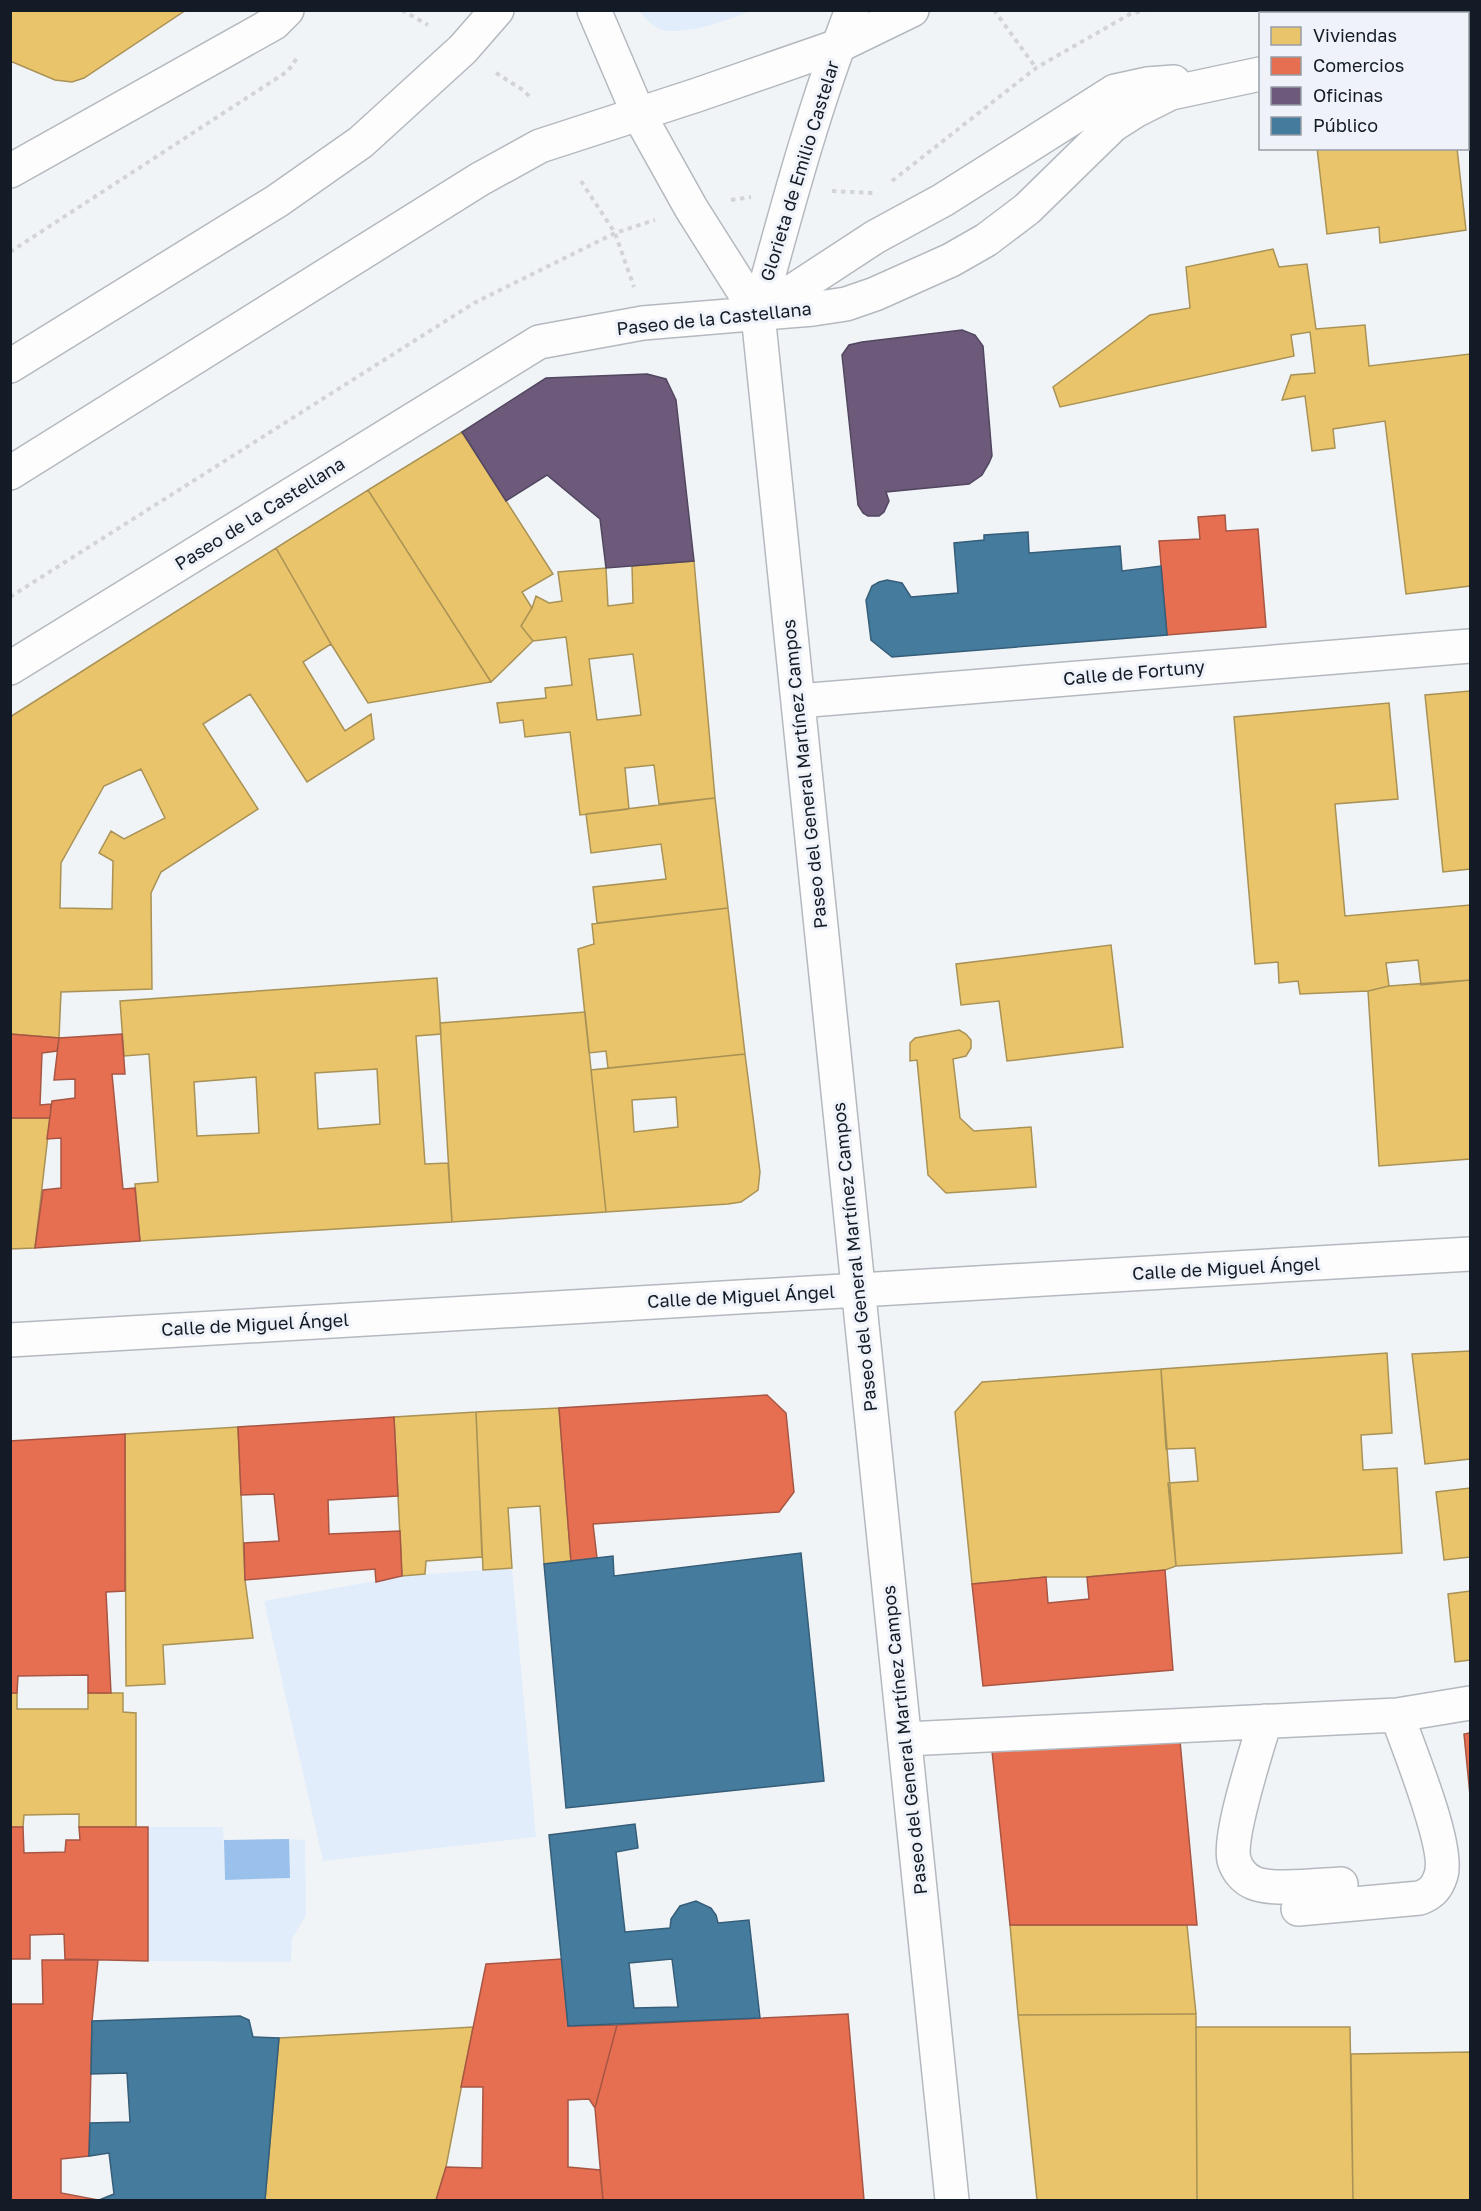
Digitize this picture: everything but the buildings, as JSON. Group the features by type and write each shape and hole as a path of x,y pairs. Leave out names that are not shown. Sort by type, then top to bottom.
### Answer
{"main road":[{"path":"167,84 250,17 254,10"},
{"path":"18,159 167,84 274,22 287,10"},
{"path":"10,366 277,201 361,142 463,50 497,10"},
{"name":"Glorieta de Emilio Castelar","path":"594,10 638,113 691,208 758,314"},
{"name":"Glorieta de Emilio Castelar","path":"758,314 792,189 838,46 852,10"},
{"path":"838,46 912,10"},
{"name":"Glorieta de Emilio Castelar","path":"638,113 838,46"},
{"path":"758,314 875,237 943,200 1115,91 1147,84 1246,76"},
{"name":"Paseo de la Castellana","path":"10,668 540,342 643,323 813,309 846,304 886,289 951,260 986,240 1027,209 1113,125 1135,111 1171,93 1246,76"},
{"path":"10,473 480,179 540,146 638,113"},
{"name":"Paseo del General Martínez Campos","path":"758,314 952,2200"},
{"name":"Calle de Fortuny","path":"798,701 1470,646"},
{"name":"Calle de Miguel Ángel","path":"10,1340 1470,1254"},
{"path":"906,1739 1397,1715 1470,1703"},
{"path":"1298,1909 1420,1898 1434,1892 1442,1874 1443,1856 1436,1828 1397,1715"},
{"path":"1265,1721 1233,1838 1234,1859 1241,1875 1255,1884 1270,1887 1392,1883"}],"path":[{"path":"402,10 428,25"},
{"path":"994,10 1036,68"},
{"path":"10,252 288,71 300,54"},
{"path":"496,73 523,90 532,99"},
{"path":"582,181 615,233 633,280"},
{"path":"10,597 474,303 615,233 691,208 792,189 876,193"}],"shaded area":[{"path":"639,11 750,11 705,26 669,31 654,25"},
{"path":"512,1568 536,1837 323,1861 264,1601 402,1576"},
{"path":"148,1827 223,1827 225,1880 289,1878 289,1839 305,1840 306,1915 292,1939 291,1962 148,1961"}],"water":[{"path":"289,1839 290,1878 225,1880 224,1840"}]}
